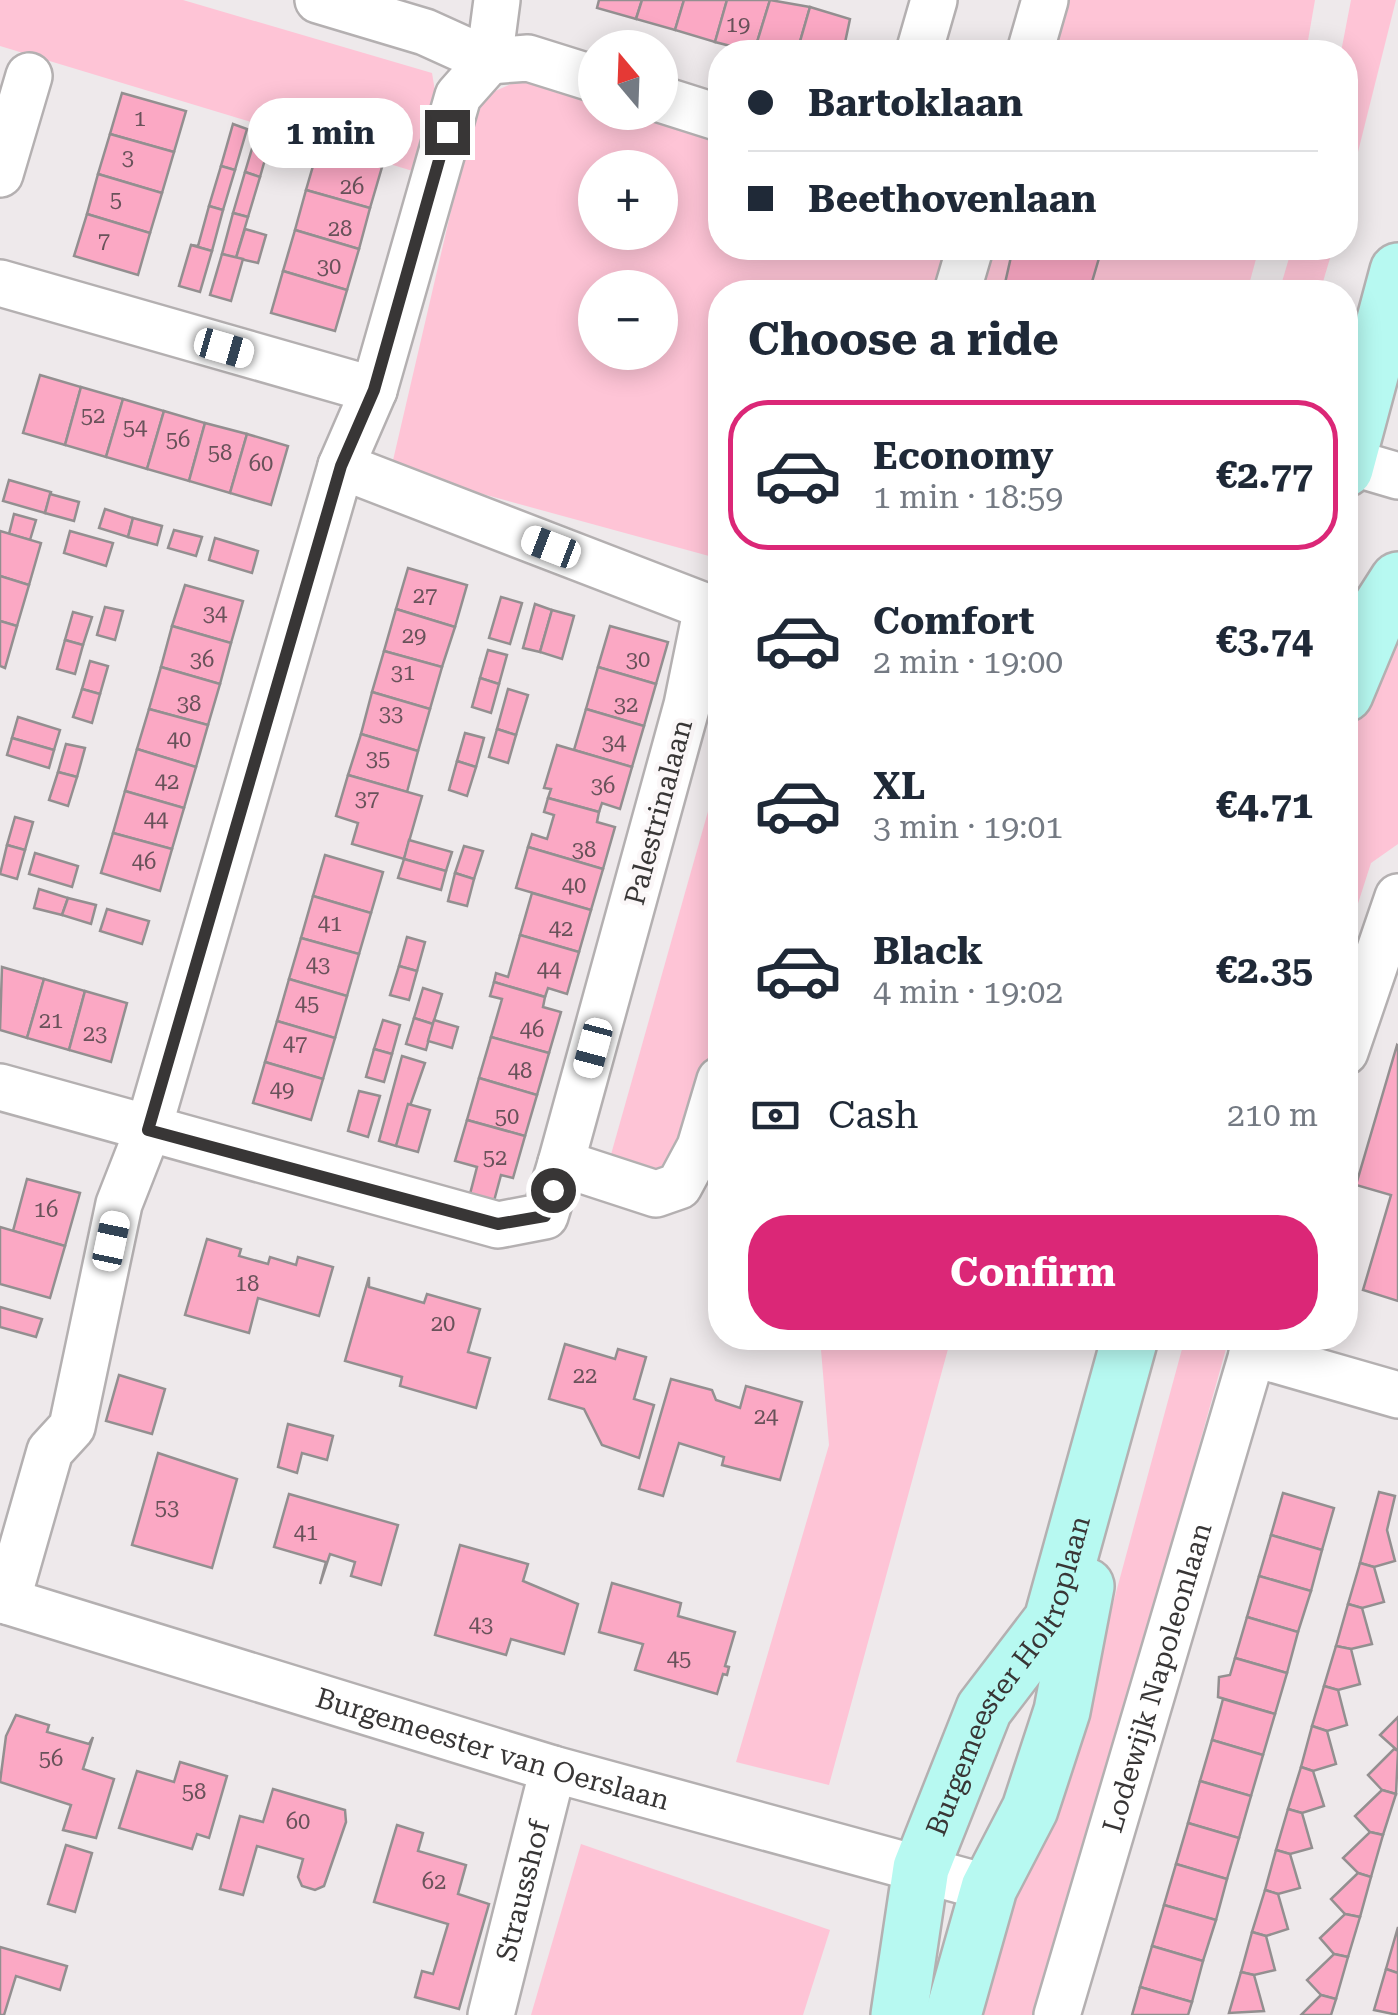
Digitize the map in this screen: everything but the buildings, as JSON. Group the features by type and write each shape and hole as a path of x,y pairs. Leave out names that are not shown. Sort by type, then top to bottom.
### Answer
{"street":[{"path":"318,0 425,32 488,61 528,58 578,74"},
{"path":"4,1600 50,1451 72,1427 119,1204 148,1130 341,466 374,390 458,96 488,61 497,0"},
{"path":"923,40 934,0"},
{"path":"1033,40 1045,0"},
{"path":"0,174 29,76"},
{"path":"678,105 708,114"},
{"path":"1364,469 1398,271"},
{"path":"0,283 374,390"},
{"name":"Palestrinalaan","path":"341,466 707,607 687,705 562,1163"},
{"path":"1358,660 1398,580"},
{"path":"1358,1014 1398,897"},
{"path":"0,1087 498,1224 545,1216 562,1163 656,1194 678,1186 700,1147 708,1120"},
{"name":"Burgemeester Holtroplaan","path":"899,2015 921,1868 984,1709 1052,1620 1127,1350"},
{"name":"Burgemeester Holtroplaan","path":"953,2015 989,1888 1030,1809 1062,1711 1096,1545 1154,1350"},
{"name":"Lodewijk Napoleonlaan","path":"1057,2015 1254,1350"},
{"path":"1269,1350 1398,1396"},
{"name":"Burgemeester van Oerslaan","path":"4,1600 553,1769 989,1888"},
{"name":"Strausshof","path":"491,2015 553,1769"}],"shaded area":[{"path":"0,0 183,0 432,73 436,97 416,172 0,46"},
{"path":"1062,0 1315,0 1308,40 1050,40"},
{"path":"1351,0 1396,0 1358,152 1358,40 1343,40"},
{"path":"520,80 578,96 578,130 678,130 678,125 708,134 708,260 951,260 945,280 708,280 708,556 391,469 477,99"},
{"path":"990,260 1256,260 1250,280 984,280"},
{"path":"1288,260 1329,260 1324,280 1283,280"},
{"path":"1398,603 1398,844 1371,863 1358,904 1358,699"},
{"path":"708,811 708,1062 678,1171 666,1182 610,1158"},
{"path":"821,1350 948,1350 829,1785 736,1762 829,1445"},
{"path":"1182,1350 1226,1350 1134,1679 1032,2015 972,2015 1079,1729"},
{"path":"581,1844 830,1930 803,2015 531,2015"}],"route":[{"path":"447,132 374,390 341,466 148,1130 498,1224 545,1216 553,1190"}]}
